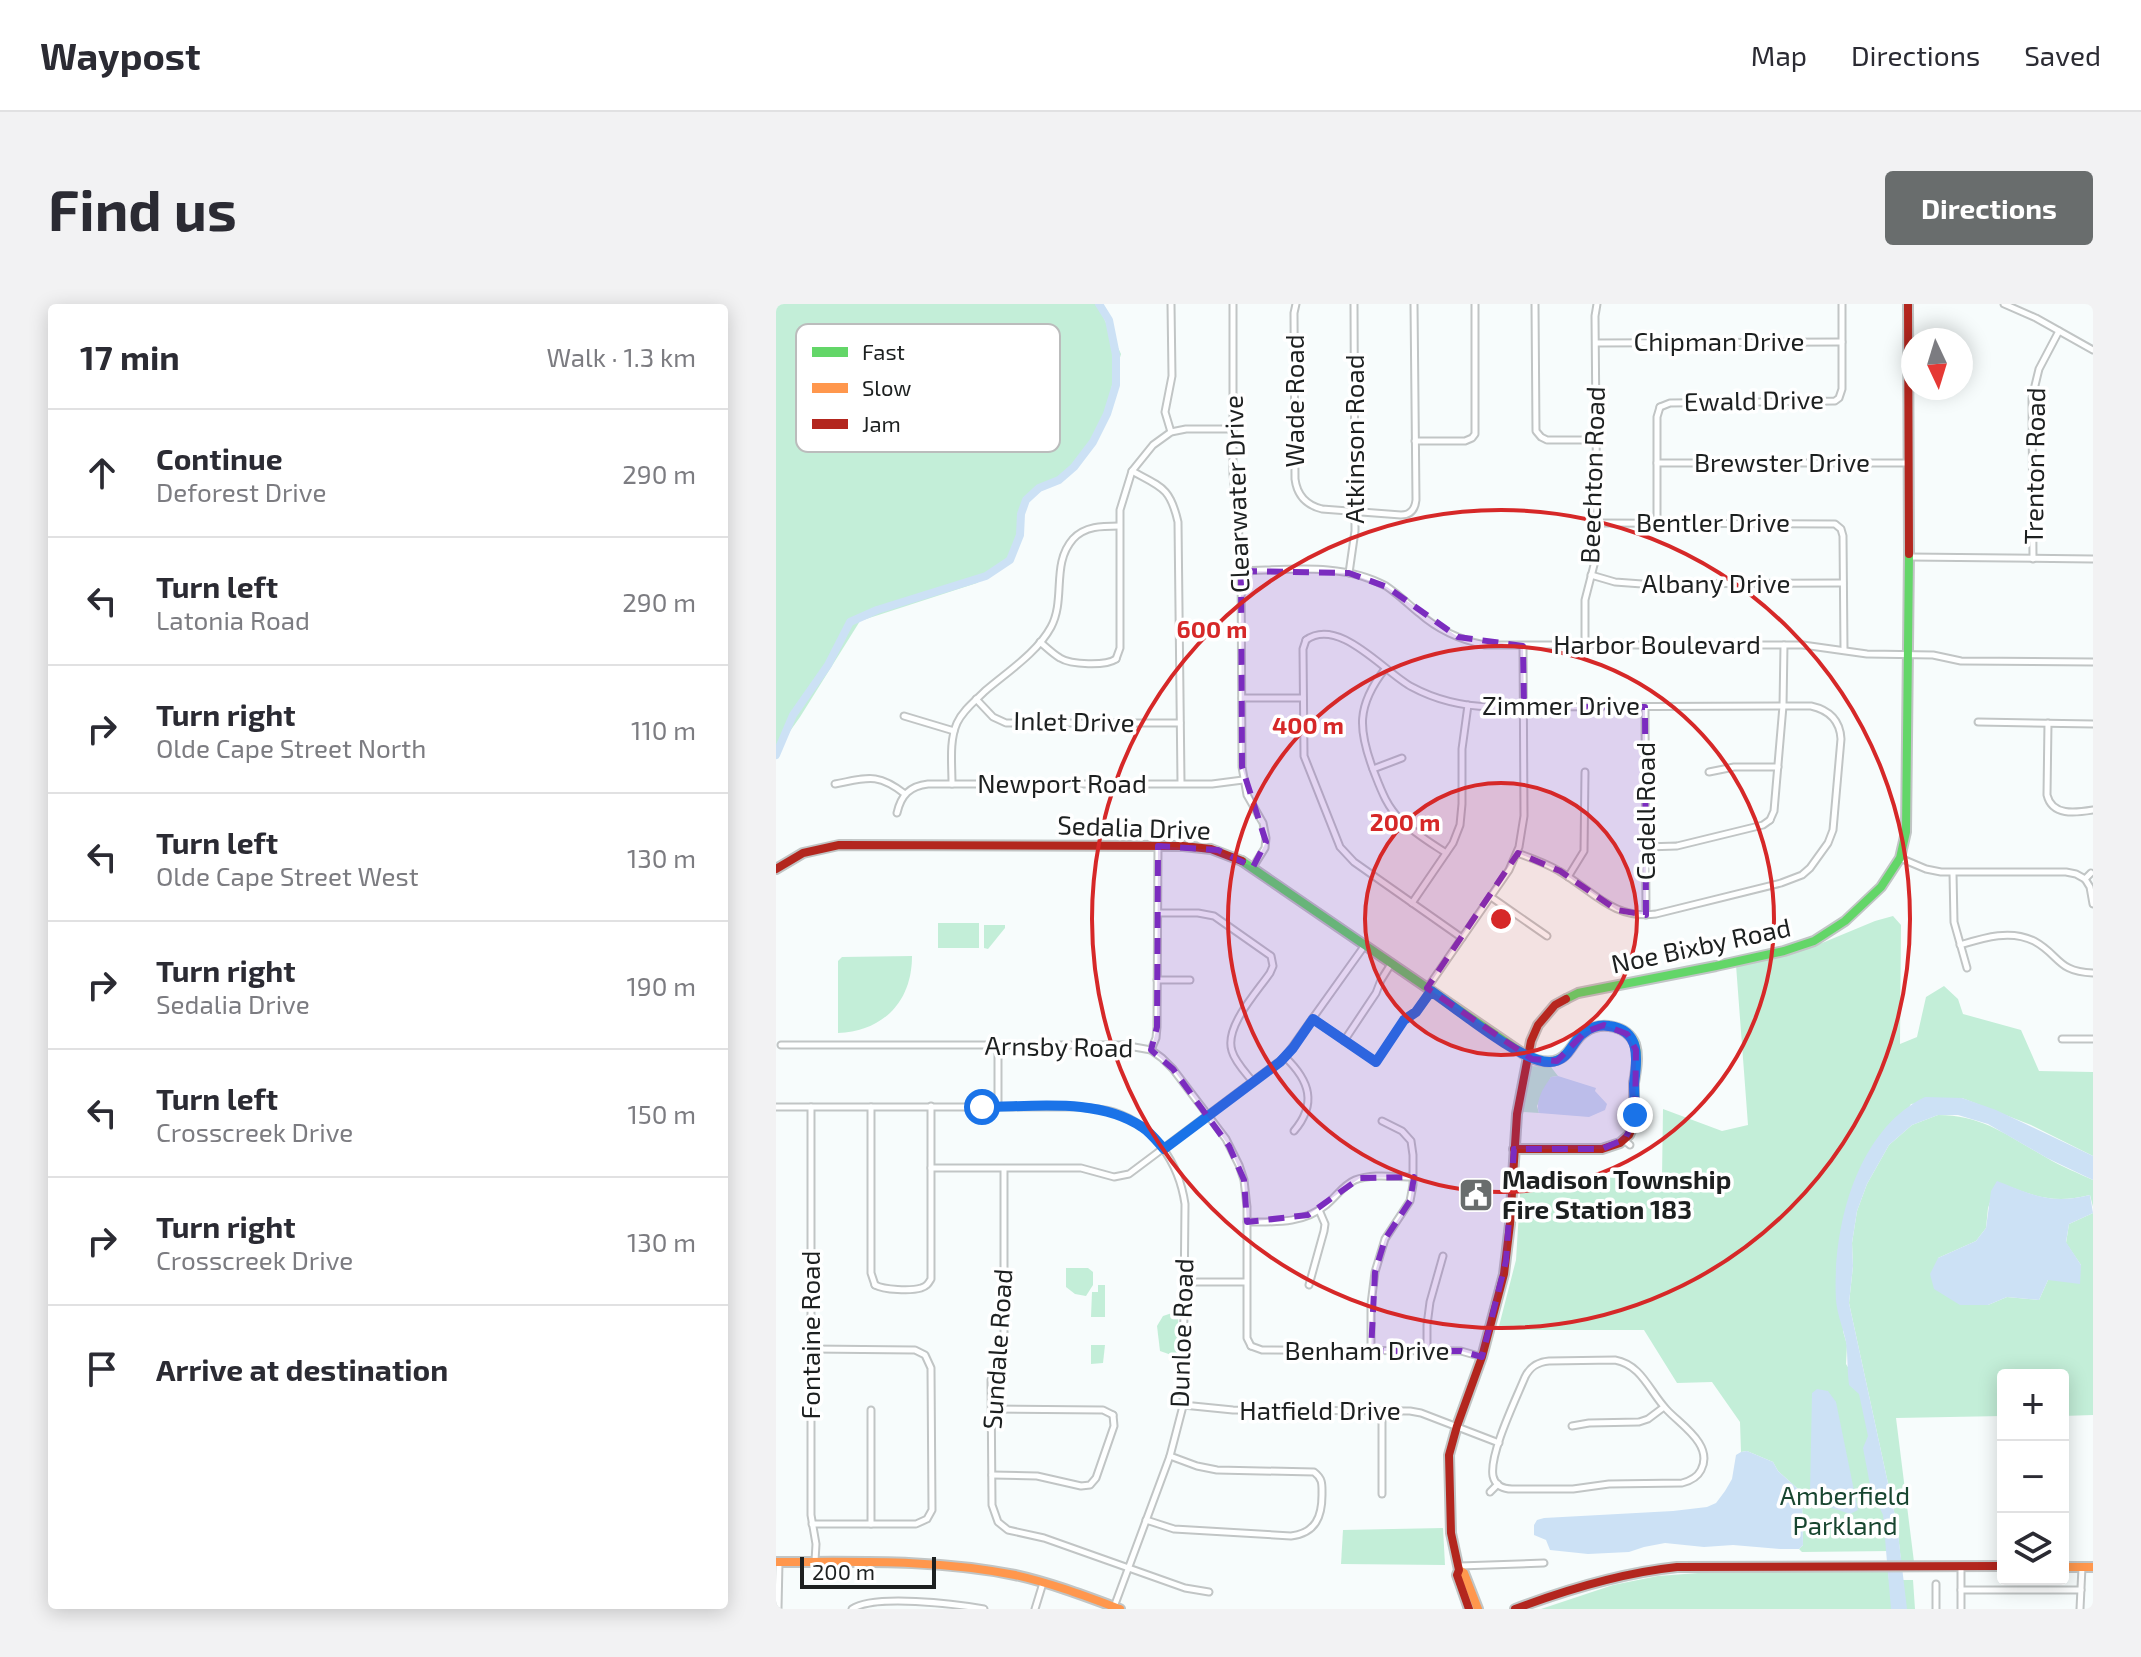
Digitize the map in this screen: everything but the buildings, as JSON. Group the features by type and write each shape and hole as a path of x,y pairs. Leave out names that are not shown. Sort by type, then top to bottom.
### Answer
{"street":[{"path":"1171,304 1172,376 1165,408 1166,422 1171,432"},
{"name":"Clearwater Drive","path":"1233,304 1233,474 1241,571 1243,780 1247,795 1263,823 1266,838 1265,848 1253,867"},
{"name":"Wade Road","path":"1296,304 1297,489 1316,508 1355,512"},
{"name":"Atkinson Road","path":"1349,573 1355,512 1354,304"},
{"path":"1355,512 1413,513 1416,500 1414,304"},
{"path":"1415,441 1474,440 1475,304"},
{"path":"1535,304 1538,440 1596,440"},
{"name":"Beechton Road","path":"1585,645 1585,600 1596,553 1597,304"},
{"name":"Ewald Drive","path":"1657,463 1658,406 1670,403 1831,402 1839,398 1842,389 1842,304"},
{"name":"Noe Bixby Road","path":"1469,1609 1457,1575 1452,1542 1450,1451 1482,1357 1506,1261 1517,1114 1533,1036 1543,1018 1555,1005 1570,996 1604,986 1716,966 1814,941 1866,903 1900,858 1906,832 1909,655 1908,304"},
{"path":"2004,304 2093,350"},
{"name":"Trenton Road","path":"2033,559 2033,391 2039,369 2059,331"},
{"name":"Chipman Drive","path":"1596,343 1842,342"},
{"path":"1839,398 1844,404"},
{"path":"1040,642 1060,659 1070,662 1118,661 1119,526 1121,501 1132,471 1153,445 1171,432 1233,429"},
{"path":"1657,463 1657,523"},
{"name":"Brewster Drive","path":"1657,463 1908,463"},
{"path":"1132,471 1168,494 1178,522 1181,783"},
{"name":"Bentler Drive","path":"1597,523 1830,523 1841,526 1843,583"},
{"path":"952,784 954,731 964,712 976,699 1040,642 1050,629 1057,613 1060,568 1070,543 1089,529 1119,526"},
{"path":"1909,557 2093,559"},
{"name":"Harbor Boulevard","path":"1241,571 1331,570 1349,573 1387,587 1429,621 1458,637 1485,645 1803,645 1867,654 1933,655 1969,661 2093,662"},
{"name":"Albany Drive","path":"1591,575 1615,582 1642,584 1843,583"},
{"path":"1843,583 1844,650"},
{"name":"Zimmer Drive","path":"1303,698 1304,638 1319,634 1336,636 1357,645 1412,687 1468,705 1817,707 1834,718 1840,727 1841,739 1834,821 1828,843 1816,861 1802,875 1781,883 1646,915"},
{"path":"1646,847 1677,846 1772,822 1783,706 1784,645"},
{"path":"1313,1019 1376,1062 1404,1020 1416,1012 1509,870 1522,838 1524,816 1523,646"},
{"path":"1385,669 1370,690 1362,714 1363,736 1373,769 1382,793 1397,816 1446,853"},
{"path":"1242,698 1303,698 1304,756 1340,847 1354,862 1462,938"},
{"name":"Inlet Drive","path":"976,699 993,717 1006,723 1180,723"},
{"path":"1412,903 1456,837 1461,817 1462,749 1468,705"},
{"name":"Cadell Road","path":"1645,707 1646,915"},
{"path":"904,716 954,731"},
{"path":"1978,722 2093,724"},
{"path":"2048,723 2047,795 2051,809 2093,810"},
{"path":"1373,769 1402,758"},
{"path":"1709,772 1734,767 1778,767"},
{"path":"1568,877 1584,851 1585,772"},
{"path":"835,784 876,778 890,783 905,794 897,813"},
{"name":"Newport Road","path":"905,794 918,785 1221,783 1243,780"},
{"name":"Sedalia Drive","path":"776,869 803,853 839,845 1198,846 1218,850 1253,867 1528,1057"},
{"path":"1151,1050 1157,1033 1158,846"},
{"path":"1517,853 1545,863 1617,910 1646,915"},
{"path":"1900,858 1926,869 1953,873 2076,874 2085,879 2090,887 2093,904"},
{"path":"1953,873 1954,922 1967,968"},
{"path":"2085,879 2091,873"},
{"path":"1491,897 1547,936"},
{"path":"1158,913 1214,916 1269,953 1276,962 1231,1033 1232,1053 1253,1082"},
{"path":"1960,945 1987,937 2018,936 2037,943 2062,966 2093,973"},
{"path":"931,1168 1081,1168 1120,1177 1134,1171 1285,1057 1365,945"},
{"path":"1344,1041 1391,964"},
{"path":"1157,980 1190,980"},
{"path":"1514,1149 1596,1149 1614,1146 1627,1142 1635,1119 1636,1050 1627,1034 1616,1027 1599,1026 1580,1036 1565,1056 1557,1061 1528,1057"},
{"path":"2062,1039 2093,1039"},
{"name":"Arnsby Road","path":"781,1045 1123,1045 1151,1050 1173,1069 1209,1116 1226,1139 1239,1165 1245,1190 1247,1222 1249,1349"},
{"path":"998,1046 998,1107"},
{"path":"1285,1057 1299,1071 1308,1095 1306,1115 1294,1131"},
{"path":"871,1107 873,1287 918,1289 928,1284 931,1273 931,1106"},
{"path":"776,1107 1082,1107 1114,1112 1143,1127 1164,1149"},
{"name":"Fontaine Road","path":"811,1107 812,1524 816,1544 815,1562"},
{"path":"1371,1351 1375,1272 1385,1239 1410,1201 1413,1177 1411,1141 1402,1131 1382,1121"},
{"name":"Dunloe Road","path":"1117,1608 1128,1569 1170,1456 1183,1405 1185,1204 1179,1177 1164,1149"},
{"name":"Sundale Road","path":"1004,1169 1004,1339 992,1375 993,1511 1002,1526 1017,1534 1053,1541 1128,1569"},
{"path":"1247,1222 1297,1220 1319,1210 1360,1178 1413,1177"},
{"path":"1309,1285 1325,1224 1319,1210"},
{"path":"1427,1351 1430,1302 1443,1256"},
{"path":"1185,1282 1246,1282"},
{"path":"811,1349 911,1349 925,1355 931,1368 932,1510 927,1519 916,1524 812,1524"},
{"name":"Benham Drive","path":"1249,1349 1461,1351 1482,1357"},
{"path":"1615,1360 1627,1363 1636,1369 1664,1407 1701,1445 1704,1458 1702,1468 1691,1481 1609,1484 1573,1489 1506,1489 1498,1484 1493,1475 1499,1443 1525,1377 1538,1363 1615,1360"},
{"name":"Hatfield Drive","path":"1183,1405 1233,1410 1421,1413 1499,1443"},
{"path":"1572,1426 1639,1422 1664,1407"},
{"path":"992,1409 1103,1410 1116,1414 1096,1478 1087,1486 1037,1476 992,1475"},
{"path":"871,1410 871,1524"},
{"path":"1382,1411 1382,1494"},
{"path":"1146,1520 1180,1530 1291,1536 1307,1532 1322,1512 1322,1483 1318,1475 1308,1471 1217,1470 1170,1456"},
{"path":"1490,1492 1498,1484"},
{"path":"778,1606 778,1562 815,1562 946,1565 1006,1573 1117,1608"},
{"path":"1458,1568 1544,1563"},
{"path":"1515,1609 1591,1583 1642,1571 1697,1566 1997,1566"},
{"path":"1961,1566 1961,1609"},
{"path":"2069,1567 2093,1567"},
{"path":"2080,1609 2082,1567"},
{"name":"Noe Bixby Road","path":"1458,1568 1464,1573 1478,1609"},
{"path":"1128,1569 1185,1588 1209,1592"},
{"path":"1035,1609 1043,1583"},
{"path":"1936,1584 1936,1609"},
{"path":"1961,1590 2081,1590"},
{"path":"852,1609 863,1603 884,1602 984,1609"}],"highlighted area":[{"path":"1241,571 1349,573 1387,587 1458,637 1523,646 1524,707 1645,707 1646,915 1617,910 1560,871 1518,853 1427,988 1532,1059 1557,1061 1585,1032 1604,1025 1627,1034 1636,1050 1635,1119 1625,1139 1602,1149 1514,1149 1506,1261 1482,1357 1461,1351 1371,1351 1375,1272 1385,1239 1410,1201 1414,1177 1360,1178 1308,1215 1247,1222 1244,1180 1229,1146 1173,1069 1151,1050 1157,1027 1158,846 1218,850 1253,867 1266,842 1242,767"}],"green space":[{"path":"776,304 1097,304 1121,354 1101,425 1065,477 1026,500 1010,560 977,583 860,621 776,751"},
{"name":"Amberfield Parkland","path":"1893,916 1901,925 1900,1044 1917,1037 1926,997 1944,986 1958,999 1963,1014 2021,1030 2039,1071 2093,1072 2093,1156 2031,1125 1962,1098 1911,1104 1851,1198 1843,1331 1847,1345 1846,1364 1859,1385 1891,1551 1802,1552 1799,1549 1803,1545 1802,1498 1798,1489 1778,1471 1773,1462 1747,1451 1741,1452 1740,1422 1712,1382 1677,1383 1644,1330 1498,1330 1516,1260 1521,1179 1662,1177 1663,1109 1722,1131 1748,1125 1736,965 1822,943"},
{"path":"938,923 979,923 979,948 938,948"},
{"path":"984,925 1005,925 988,949 984,948"},
{"path":"912,956 907,987 892,1011 869,1027 838,1033 838,961 842,957"},
{"path":"1530,1066 1551,1067 1558,1076 1551,1077 1537,1106 1539,1113 1522,1112"},
{"path":"1938,1115 1983,1123 2093,1180 2093,1207 2090,1195 2053,1199 1997,1182 1988,1208 1986,1228 1976,1241 1938,1258 1988,1305 2007,1297 2039,1300 2048,1280 2081,1265 2066,1243 2069,1224 2093,1213 2093,1415 2069,1416 2069,1369 1997,1369 1997,1416 1896,1418 1914,1562 1901,1561 1897,1525 1849,1303 1857,1211 1867,1184 1889,1145 1912,1125"},
{"path":"1066,1268 1088,1268 1093,1272 1093,1285 1086,1296 1075,1294 1066,1287"},
{"path":"1098,1285 1105,1285 1105,1317 1091,1317 1092,1292 1098,1292"},
{"path":"1178,1311 1177,1357 1160,1351 1157,1326 1163,1316"},
{"path":"1091,1345 1105,1345 1103,1363 1091,1364"},
{"path":"1443,1528 1445,1565 1341,1564 1343,1530"},
{"path":"1888,1572 1889,1580 1913,1580 1915,1609 1541,1609 1613,1585 1658,1576"}],"water":[{"path":"1558,1076 1596,1088 1595,1091 1607,1104 1605,1110 1589,1117 1539,1113 1538,1103 1543,1089 1551,1077"},
{"path":"1925,1097 1962,1098 1996,1110 2093,1156 2093,1180 1988,1124 1958,1115 1938,1115 1912,1125 1889,1145 1867,1184 1857,1211 1852,1243 1849,1303 1897,1525 1907,1609 1891,1609 1883,1515 1871,1490 1863,1448 1868,1436 1859,1394 1849,1385 1846,1342 1837,1305 1836,1272 1844,1213 1865,1157 1881,1133 1901,1112"},
{"path":"1997,1181 2053,1199 2090,1195 2093,1213 2069,1224 2066,1242 2081,1265 2080,1284 2048,1280 2039,1300 2007,1297 1988,1305 1960,1305 1934,1289 1930,1274 1938,1258 1976,1241 1986,1228 1991,1191"},
{"path":"1817,1389 1828,1391 1836,1402 1858,1510 1850,1514 1812,1501 1812,1393"},
{"path":"1747,1451 1773,1462 1778,1471 1798,1489 1802,1498 1803,1545 1799,1549 1665,1543 1629,1552 1588,1554 1550,1550 1546,1540 1534,1535 1534,1525 1544,1518 1707,1507 1716,1503 1732,1479 1736,1455"}],"waterway":[{"path":"776,755 793,715 828,665 850,622 877,610 986,576 1010,560 1020,535 1021,514 1026,500 1039,488 1059,480 1074,467 1093,442 1107,414 1116,385 1116,355 1109,320 1099,304"}],"traffic: fast":[{"path":"1566,999 1578,993 1716,966 1814,941 1845,921 1881,887 1900,858 1906,832 1909,554"},
{"path":"1242,861 1528,1057 1555,1061 1567,1054 1581,1035 1591,1029 1606,1026 1620,1029 1635,1044 1634,1083"}],"traffic: slow":[{"path":"776,1562 896,1562 956,1566 1042,1582 1120,1609"},
{"path":"2069,1567 2093,1567"},
{"path":"1459,1570 1464,1573 1478,1609"}],"traffic: jam":[{"path":"1908,304 1909,554"},
{"path":"776,869 803,853 839,845 1183,846 1211,849 1242,861"},
{"path":"1469,1609 1457,1575 1459,1570 1451,1533 1449,1455 1482,1357 1504,1274 1517,1114 1531,1041 1538,1025 1555,1005 1566,999"},
{"path":"1514,1149 1602,1149 1620,1143 1629,1135 1634,1124 1634,1083"},
{"path":"1515,1609 1595,1583 1677,1567 1997,1566"}],"place":[{"name":"Madison Township Fire Station 183","path":"1476,1195"}],"route":[{"path":"982,1107 1082,1107 1114,1112 1143,1127 1164,1149 1280,1062 1313,1019 1376,1062 1404,1020 1416,1012 1431,991 1517,1051 1536,1060 1552,1062 1560,1059 1580,1036 1596,1026 1621,1030 1632,1039 1636,1050 1635,1115"}]}
